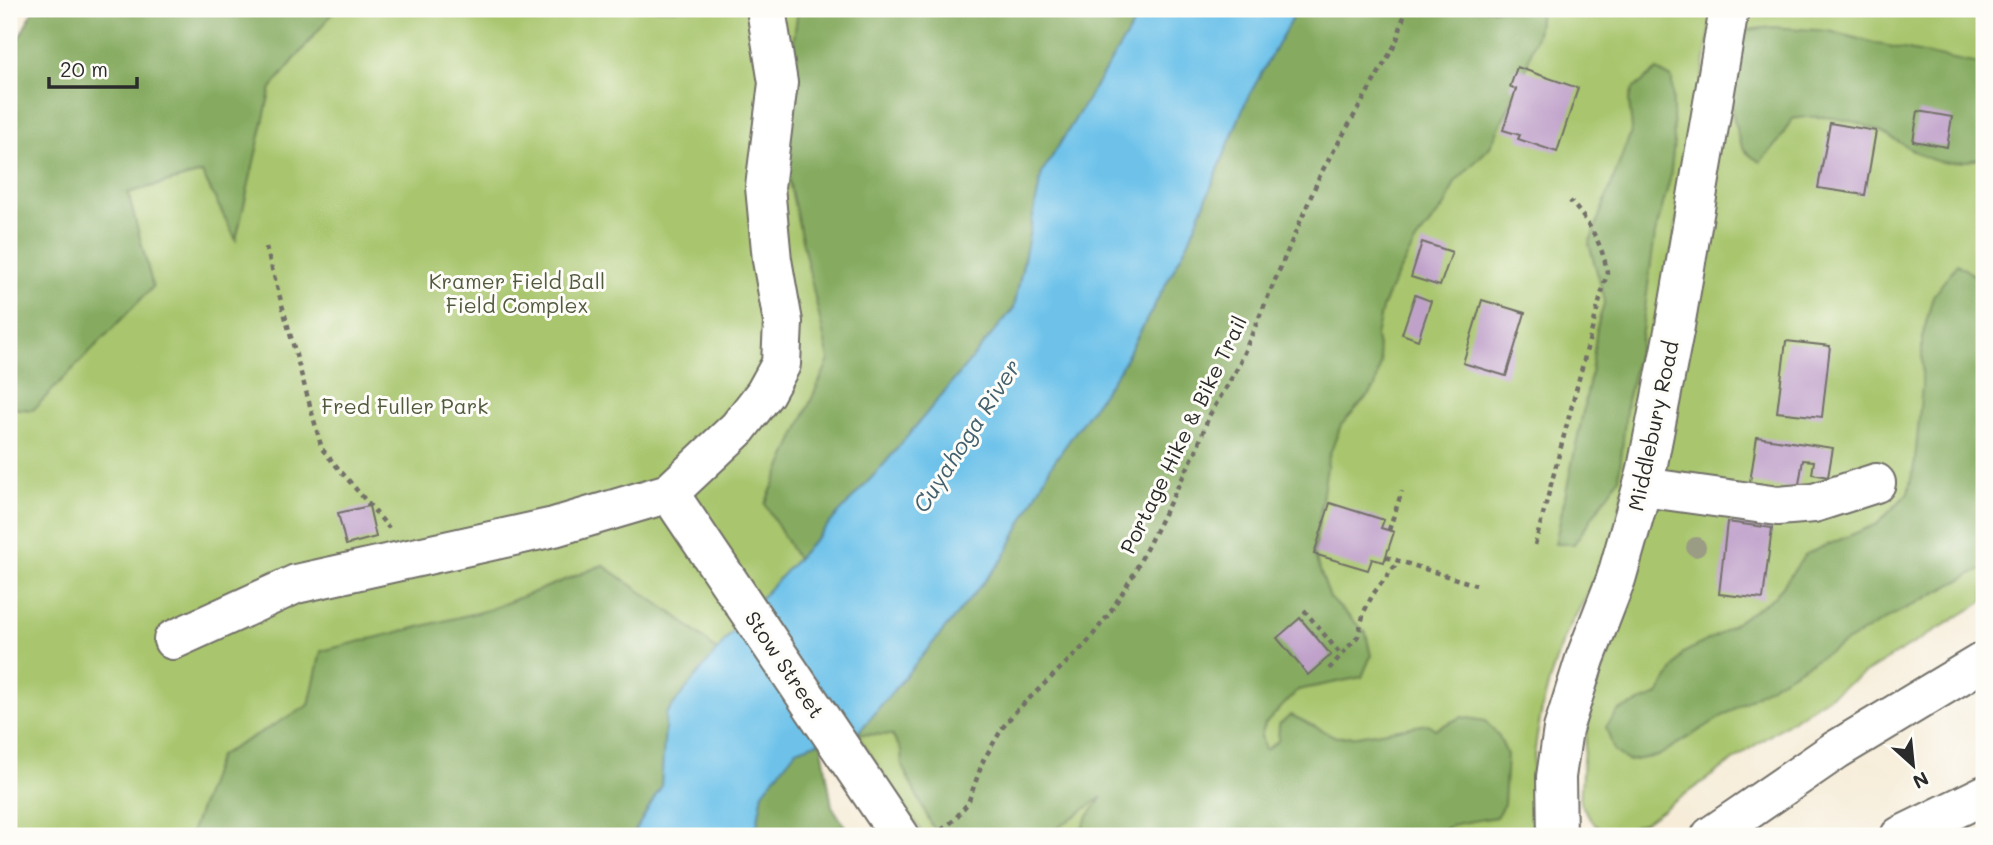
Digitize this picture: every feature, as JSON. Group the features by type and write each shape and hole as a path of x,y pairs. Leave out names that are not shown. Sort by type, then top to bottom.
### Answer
{"street":[{"path":"173,640 296,584 554,527 669,493 738,428 765,393 781,364 783,322 772,260 765,187 778,83 765,9"},
{"name":"Middlebury Road","path":"1557,836 1556,777 1563,729 1585,659 1616,579 1643,487 1675,326 1729,9"},
{"path":"1643,487 1778,506 1814,503 1876,482"},
{"name":"Stow Street","path":"669,493 900,836"},
{"path":"1711,836 1836,750 1984,661"},
{"path":"1900,836 1984,794"}],"path":[{"name":"Portage Hike & Bike Trail","path":"933,836 954,820 968,803 983,761 1003,727 1016,711 1086,644 1132,577 1185,473 1209,416 1237,369 1321,173 1396,43 1406,9"},
{"path":"1535,545 1607,273 1605,260 1585,217 1570,201"},
{"path":"266,247 322,449 415,558"},
{"path":"1389,530 1402,491"},
{"path":"1386,556 1476,585"},
{"path":"1329,669 1358,636 1364,612 1373,594 1399,561"},
{"path":"1304,610 1342,656"}],"green space":[{"name":"Fred Fuller Park","path":"34,9 1143,9 632,836 9,836 9,58"},
{"path":"34,9 336,9 271,88 236,240 202,173 128,193 153,287 33,410 9,408 9,58"},
{"path":"798,9 1143,9 1042,173 1014,308 886,462 797,559 765,504 829,360 780,141"},
{"path":"1297,9 1714,9 1654,345 1611,544 1602,567 1564,639 1542,711 1532,786 1533,836 925,836 857,734 1003,559"},
{"path":"1297,9 1540,9 1538,29 1524,75 1490,147 1455,182 1446,204 1416,241 1391,287 1382,308 1376,337 1381,362 1375,388 1341,425 1328,459 1314,554 1330,598 1366,633 1371,656 1362,677 1298,690 1265,724 1261,736 1265,750 1278,741 1279,724 1291,715 1336,737 1428,724 1435,729 1462,717 1485,721 1499,736 1507,755 1504,804 1496,817 1456,824 1431,836 1079,836 1086,819 1102,797 1046,836 941,836 932,826 902,766 901,750 892,735 857,734 1003,559 1051,466 1120,369 1189,241 1246,101"},
{"path":"1743,9 1984,9 1984,601 1863,674 1645,822 1611,835 1596,826 1580,803 1591,702 1633,587"},
{"path":"1772,27 1829,31 1878,44 1984,65 1984,159 1941,162 1865,125 1816,117 1792,119 1779,141 1760,162 1750,156 1737,133 1732,104 1739,31"},
{"path":"1657,70 1672,78 1674,142 1670,179 1655,234 1640,345 1627,401 1619,478 1574,544 1555,544 1591,374 1597,327 1605,300 1589,244 1632,129 1629,101 1633,89"},
{"path":"1957,264 1984,282 1984,568 1895,614 1789,675 1658,756 1628,761 1614,751 1606,727 1619,710 1658,695 1683,653 1718,635 1775,596 1806,554 1877,524 1908,493 1915,461 1922,386 1922,338 1933,296"},
{"path":"603,565 680,619 718,651 666,714 661,787 632,836 190,836 219,756 309,705 321,651 488,610"},
{"path":"821,741 832,806 851,836 755,836 763,792 796,750"}],"water":[{"name":"Cuyahoga River","path":"1143,9 1297,9 1246,101 1189,241 1120,369 1051,466 1003,559 857,734 835,736 796,750 763,792 755,836 632,836 661,787 666,714 749,611 886,462 1014,308 1042,173"}],"building":[{"path":"1517,67 1578,88 1557,152 1518,139 1520,135 1503,130 1516,89 1510,87"},
{"path":"1918,111 1952,117 1947,147 1913,141"},
{"path":"1830,123 1876,131 1865,195 1818,188"},
{"path":"1422,242 1452,252 1440,286 1411,277"},
{"path":"1415,295 1431,301 1418,340 1402,334"},
{"path":"1482,300 1525,313 1506,376 1463,363"},
{"path":"1786,341 1830,346 1822,417 1777,412"},
{"path":"1757,437 1833,448 1828,477 1812,474 1814,461 1803,460 1798,490 1750,482"},
{"path":"1330,503 1384,520 1381,528 1394,532 1384,562 1372,559 1368,570 1314,554"},
{"path":"369,506 376,537 346,545 338,513"},
{"path":"1727,522 1772,528 1763,599 1719,594"},
{"path":"1300,618 1331,655 1308,675 1277,638"}],"park label":[{"name":"Kramer Field Ball Field Complex","path":"517,294"}]}
